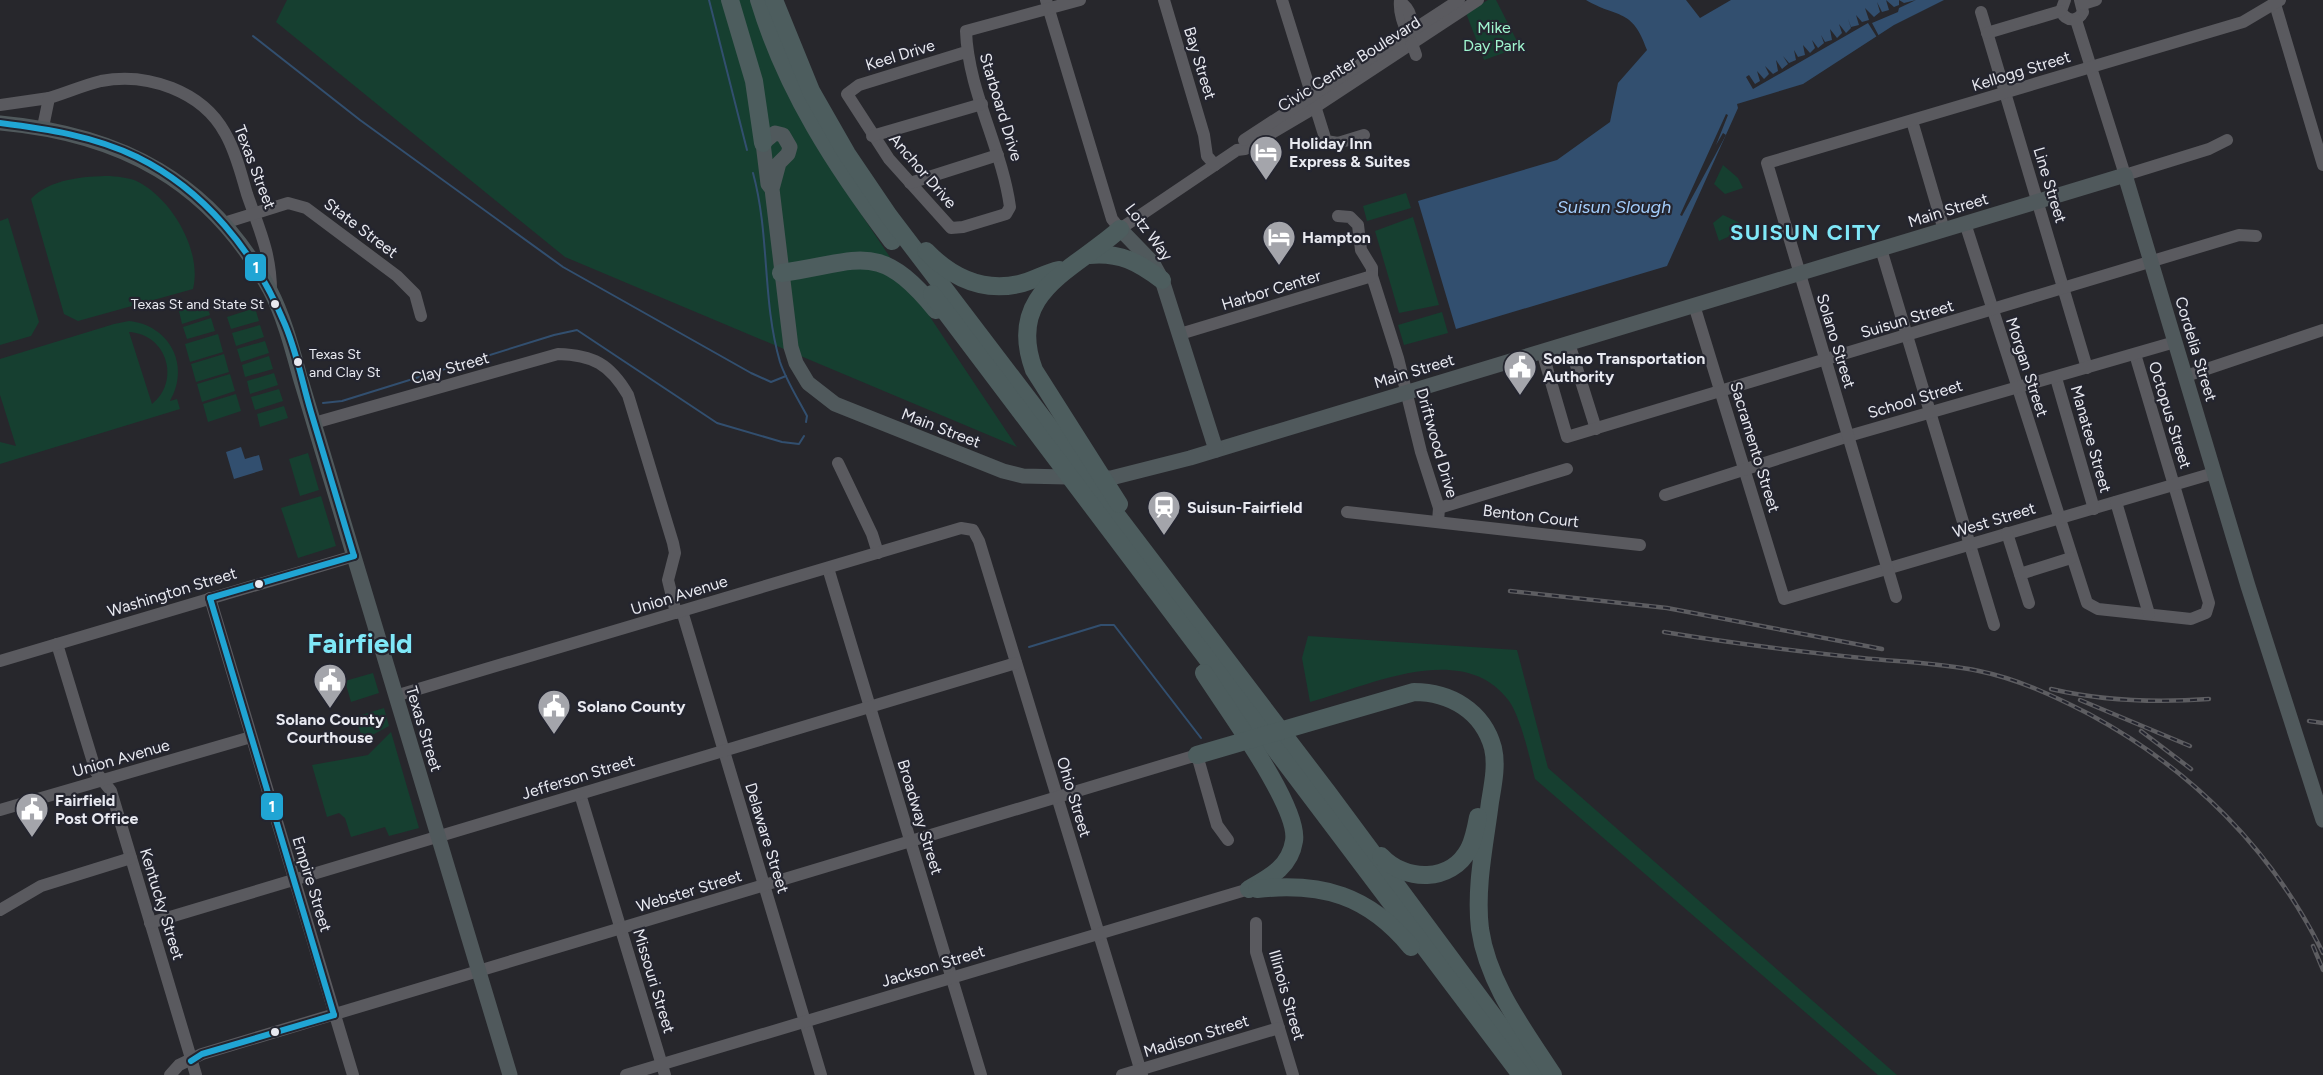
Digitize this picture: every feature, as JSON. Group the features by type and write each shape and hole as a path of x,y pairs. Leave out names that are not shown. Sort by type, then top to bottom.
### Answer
{"highway":[{"path":"730,0 753,81 763,143"},
{"path":"759,0 782,63 814,129 862,202 955,328 1059,454 1147,568 1173,609 1247,713 1287,752 1387,862 1400,871 1417,876 1431,876 1458,862 1469,850 1475,834 1486,761 1482,738 1476,726 1453,701"},
{"path":"774,0 811,91 847,154 1059,454"},
{"path":"874,194 937,262 961,279 976,284 1004,286 1067,269"},
{"path":"1120,229 1089,255 1067,269 1036,299 1026,327 1027,342 1034,369 1140,539 1147,568 1173,609 1247,713 1259,760 1290,812 1294,839 1288,858 1276,873 1249,889"},
{"path":"1089,255 1113,254 1129,258 1162,280"},
{"path":"781,273 859,261 887,264 909,279 938,313 955,328"},
{"path":"1197,755 1399,695 1425,692 1462,703 1482,723 1493,748 1493,780 1479,897 1480,928 1486,953 1506,1001 1553,1075"},
{"path":"1287,752 1520,1075"},
{"path":"1350,823 1537,1075"},
{"path":"1249,889 1282,886 1322,889 1355,900 1386,920 1424,962 1500,1059 1520,1075"}],"main road":[{"name":"Texas Street","path":"0,123 43,127 88,137 135,155 172,176 206,204 224,223 246,251 271,291 284,321 510,1075"},
{"name":"Main Street","path":"771,189 775,184 779,163 788,154 790,147 783,135 775,134 763,143 768,184 771,189 787,333 802,374 816,390 835,404 876,422 1002,471 1040,478 1123,476 1216,450 2125,175"},
{"name":"Cordelia Street","path":"2125,175 2214,473 2323,820"},
{"name":"Lotz Way","path":"1120,229 1152,262 1162,280 1216,450"}],"street":[{"path":"1048,5 1080,0"},
{"name":"Bay Street","path":"1164,0 1215,165"},
{"path":"1281,0 1326,141 1338,143 1364,135"},
{"name":"Civic Center Boulevard","path":"1412,44 1459,0"},
{"name":"Civic Center Boulevard","path":"1120,229 1237,150 1245,149 1312,103 1412,44 1478,0"},
{"path":"1400,1 1398,10 1412,44"},
{"path":"1988,33 2063,6 2068,19 2076,20 2082,15 2086,1"},
{"path":"2277,2 2323,165"},
{"name":"Kellogg Street","path":"1767,164 2242,22 2277,2"},
{"name":"Starboard Drive","path":"1008,191 966,52 966,31 1048,5"},
{"name":"Lotz Way","path":"1048,5 1112,219 1120,229"},
{"name":"Line Street","path":"1981,12 2087,368"},
{"name":"Cordelia Street","path":"2076,20 2125,175"},
{"name":"Keel Drive","path":"847,94 859,85 966,52"},
{"name":"Texas Street","path":"0,105 49,98 113,80 143,79 162,84 191,99 207,111 221,127 233,149 271,265 271,291"},
{"name":"Anchor Drive","path":"847,94 872,136 909,183 951,228 963,227 1006,214 1010,207 1008,191"},
{"path":"43,127 49,98"},
{"path":"872,136 982,104"},
{"path":"1912,121 1944,230"},
{"name":"Main Street","path":"2125,175 2209,149 2227,140"},
{"path":"909,183 998,155"},
{"name":"Solano Street","path":"1767,164 1896,597"},
{"name":"State Street","path":"224,223 288,204 306,208 397,276 415,294 421,316"},
{"name":"Driftwood Drive","path":"1338,216 1350,217 1358,225 1361,250 1372,268 1372,276 1398,358 1439,508 1438,522"},
{"name":"Morgan Street","path":"1965,223 2082,593 2090,606 2150,614"},
{"name":"Suisun Street","path":"1542,351 1567,437 2239,235 2256,236"},
{"path":"1881,249 1994,625"},
{"name":"Harbor Center","path":"1180,334 1372,276"},
{"name":"Sacramento Street","path":"1694,305 1784,599"},
{"path":"2186,376 2323,330"},
{"name":"School Street","path":"1665,495 1848,436 2175,342"},
{"path":"1569,343 1596,429"},
{"name":"Clay Street","path":"314,423 558,354 595,360"},
{"name":"Octopus Street","path":"2135,354 2209,608 2201,616 2191,619 2150,614"},
{"name":"Delaware Street","path":"595,360 617,376 628,395 673,543 675,553 668,580 724,750 821,1075"},
{"name":"Manatee Street","path":"2056,378 2094,509"},
{"path":"838,464 872,534 878,553"},
{"path":"1439,508 1568,469"},
{"name":"West Street","path":"1784,599 2214,473"},
{"path":"2116,502 2150,614"},
{"name":"Benton Court","path":"1347,512 1640,545"},
{"name":"Union Avenue","path":"395,696 961,528 973,530"},
{"name":"Ohio Street","path":"973,530 979,541 1141,1072"},
{"path":"2007,533 2029,603"},
{"name":"Washington Street","path":"0,661 354,556"},
{"path":"2020,574 2071,558"},
{"name":"Broadway Street","path":"828,568 981,1075"},
{"name":"Empire Street","path":"210,598 353,1075"},
{"name":"Kentucky Street","path":"57,644 96,772 111,791 196,1075"},
{"name":"Jefferson Street","path":"150,923 1016,663"},
{"name":"Union Avenue","path":"0,810 251,737"},
{"path":"1197,755 1217,825 1228,840"},
{"name":"Webster Street","path":"170,1075 179,1065 202,1054 1197,755"},
{"name":"Missouri Street","path":"580,794 663,1070"},
{"path":"0,910 41,886 131,858"},
{"name":"Jackson Street","path":"626,1075 663,1070 806,1022 1249,889"},
{"name":"Illinois Street","path":"1256,923 1256,952 1293,1075"},
{"name":"Madison Street","path":"1122,1075 1141,1072 1279,1028"},
{"path":"184,1075 191,1061"}],"green space":[{"path":"287,0 773,0 835,175 1017,447 565,257 276,22"},
{"name":"Mike Day Park","path":"1488,0 1496,0 1520,47 1484,60 1466,13"},
{"path":"1723,165 1738,178 1743,188 1725,194 1714,184"},
{"path":"110,176 131,179 142,184 154,192 175,216 183,230 193,260 195,275 193,289 78,321 64,314 31,199 47,187 57,183 79,178"},
{"path":"1406,193 1411,208 1367,221 1363,206"},
{"path":"1723,215 1740,223 1730,236 1719,241 1713,223"},
{"path":"1413,217 1439,305 1399,313 1375,231"},
{"path":"8,218 39,322 31,336 0,345 0,221"},
{"path":"206,303 210,315 182,324 179,311"},
{"path":"255,308 259,321 231,329 227,317"},
{"path":"1442,312 1448,333 1404,345 1398,325"},
{"path":"211,318 215,331 187,339 183,327"},
{"path":"129,321 143,324 155,330 165,339 177,361 176,387 170,401 177,399 180,409 0,464 0,442 16,446 0,395 0,359","holes":["129,332 153,341 166,360 166,383 161,394 152,404"]},
{"path":"260,325 264,337 236,346 232,333"},
{"path":"218,334 223,352 190,362 185,344"},
{"path":"265,341 269,353 241,362 237,349"},
{"path":"224,354 229,372 196,382 191,364"},
{"path":"269,356 273,369 245,377 242,365"},
{"path":"274,373 278,385 250,394 247,381"},
{"path":"230,374 235,391 202,402 197,384"},
{"path":"279,389 283,401 255,410 251,397"},
{"path":"236,394 241,411 208,422 203,404"},
{"path":"284,406 288,418 260,427 257,414"},
{"path":"308,453 319,490 300,496 289,459"},
{"path":"321,496 336,546 298,558 281,508"},
{"path":"1308,636 1517,650 1548,768 1897,1075 1878,1075 1535,779 1525,739 1513,708 1490,683 1467,673 1441,670 1414,672 1310,702 1302,658"},
{"path":"373,673 379,693 351,702 345,681"},
{"path":"384,708 389,726 363,740 355,717"},
{"path":"391,732 419,828 389,836 385,827 351,837 345,818 339,813 327,817 312,765 368,755"}],"water":[{"name":"Suisun Slough","path":"1586,0 1686,0 1700,18 1731,0 1944,0 1894,25 1803,84 1737,104 1738,108 1667,266 1456,329 1418,201 1557,160 1610,122 1618,83 1647,50 1630,20"},
{"path":"241,447 245,459 259,455 263,470 234,479 226,452"}],"pier":[{"path":"1886,0 1894,7 1899,5 1899,0 1904,3 1916,0 1899,8 1898,12 1872,23 1880,38 1878,39 1868,23 1753,89 1746,77 1749,75 1755,84 1760,81 1757,71 1764,79 1769,74 1765,66 1773,74 1778,71 1776,60 1782,69 1788,64 1783,56 1789,63 1796,60 1794,50 1798,57 1805,55 1803,45 1810,53 1815,48 1812,40 1818,48 1824,43 1821,35 1825,42 1832,40 1830,29 1837,38 1842,33 1839,24 1846,33 1851,28 1848,19 1851,27 1859,25 1856,15 1862,22 1869,20 1865,8 1874,17 1880,12 1877,2 1882,12 1889,10"},
{"path":"1726,114 1728,115 1716,145 1723,133 1726,135 1682,216 1680,215"}],"waterway":[{"path":"709,0 747,150"},
{"path":"253,36 360,120 563,267 751,373 771,382 786,376"},
{"path":"753,173 762,220 774,339 780,362 807,416 806,422"},
{"path":"323,403 342,401 554,335 577,330 717,423 782,442 799,444 804,436"},
{"path":"1029,647 1101,625 1114,625 1201,738"}],"railway":[{"path":"1510,591 1667,608 1882,649"},
{"path":"1664,632 1787,650 1965,668 2008,679 2063,701 2126,736 2161,760 2225,815 2279,880 2323,953"},
{"path":"2051,689 2129,700 2209,699"},
{"path":"2080,700 2190,746"},
{"path":"2309,721 2323,723"},
{"path":"2141,731 2191,769"},
{"path":"2313,946 2323,970"}],"transit line":[{"name":"1","path":"0,123 87,139 137,157 184,187 205,205 242,247 271,295 288,331 354,556"},
{"name":"1","path":"210,598 354,556"},
{"name":"1","path":"210,598 334,1015"},
{"name":"1","path":"191,1061 202,1054 334,1015"}],"place":[{"name":"Holiday Inn Express & Suites","path":"1266,181"},
{"name":"Hampton","path":"1279,266"},
{"name":"Texas St and State St","path":"275,304"},
{"name":"Texas St and Clay St","path":"298,362"},
{"name":"Solano Transportation Authority","path":"1520,396"},
{"name":"Suisun-Fairfield","path":"1164,536"},
{"name":"Solano County Courthouse","path":"330,709"},
{"name":"Solano County","path":"554,735"},
{"name":"Fairfield Post Office","path":"32,838"}],"district":[{"name":"SUISUN CITY","path":"1806,232"},
{"name":"Fairfield","path":"360,643"}]}
